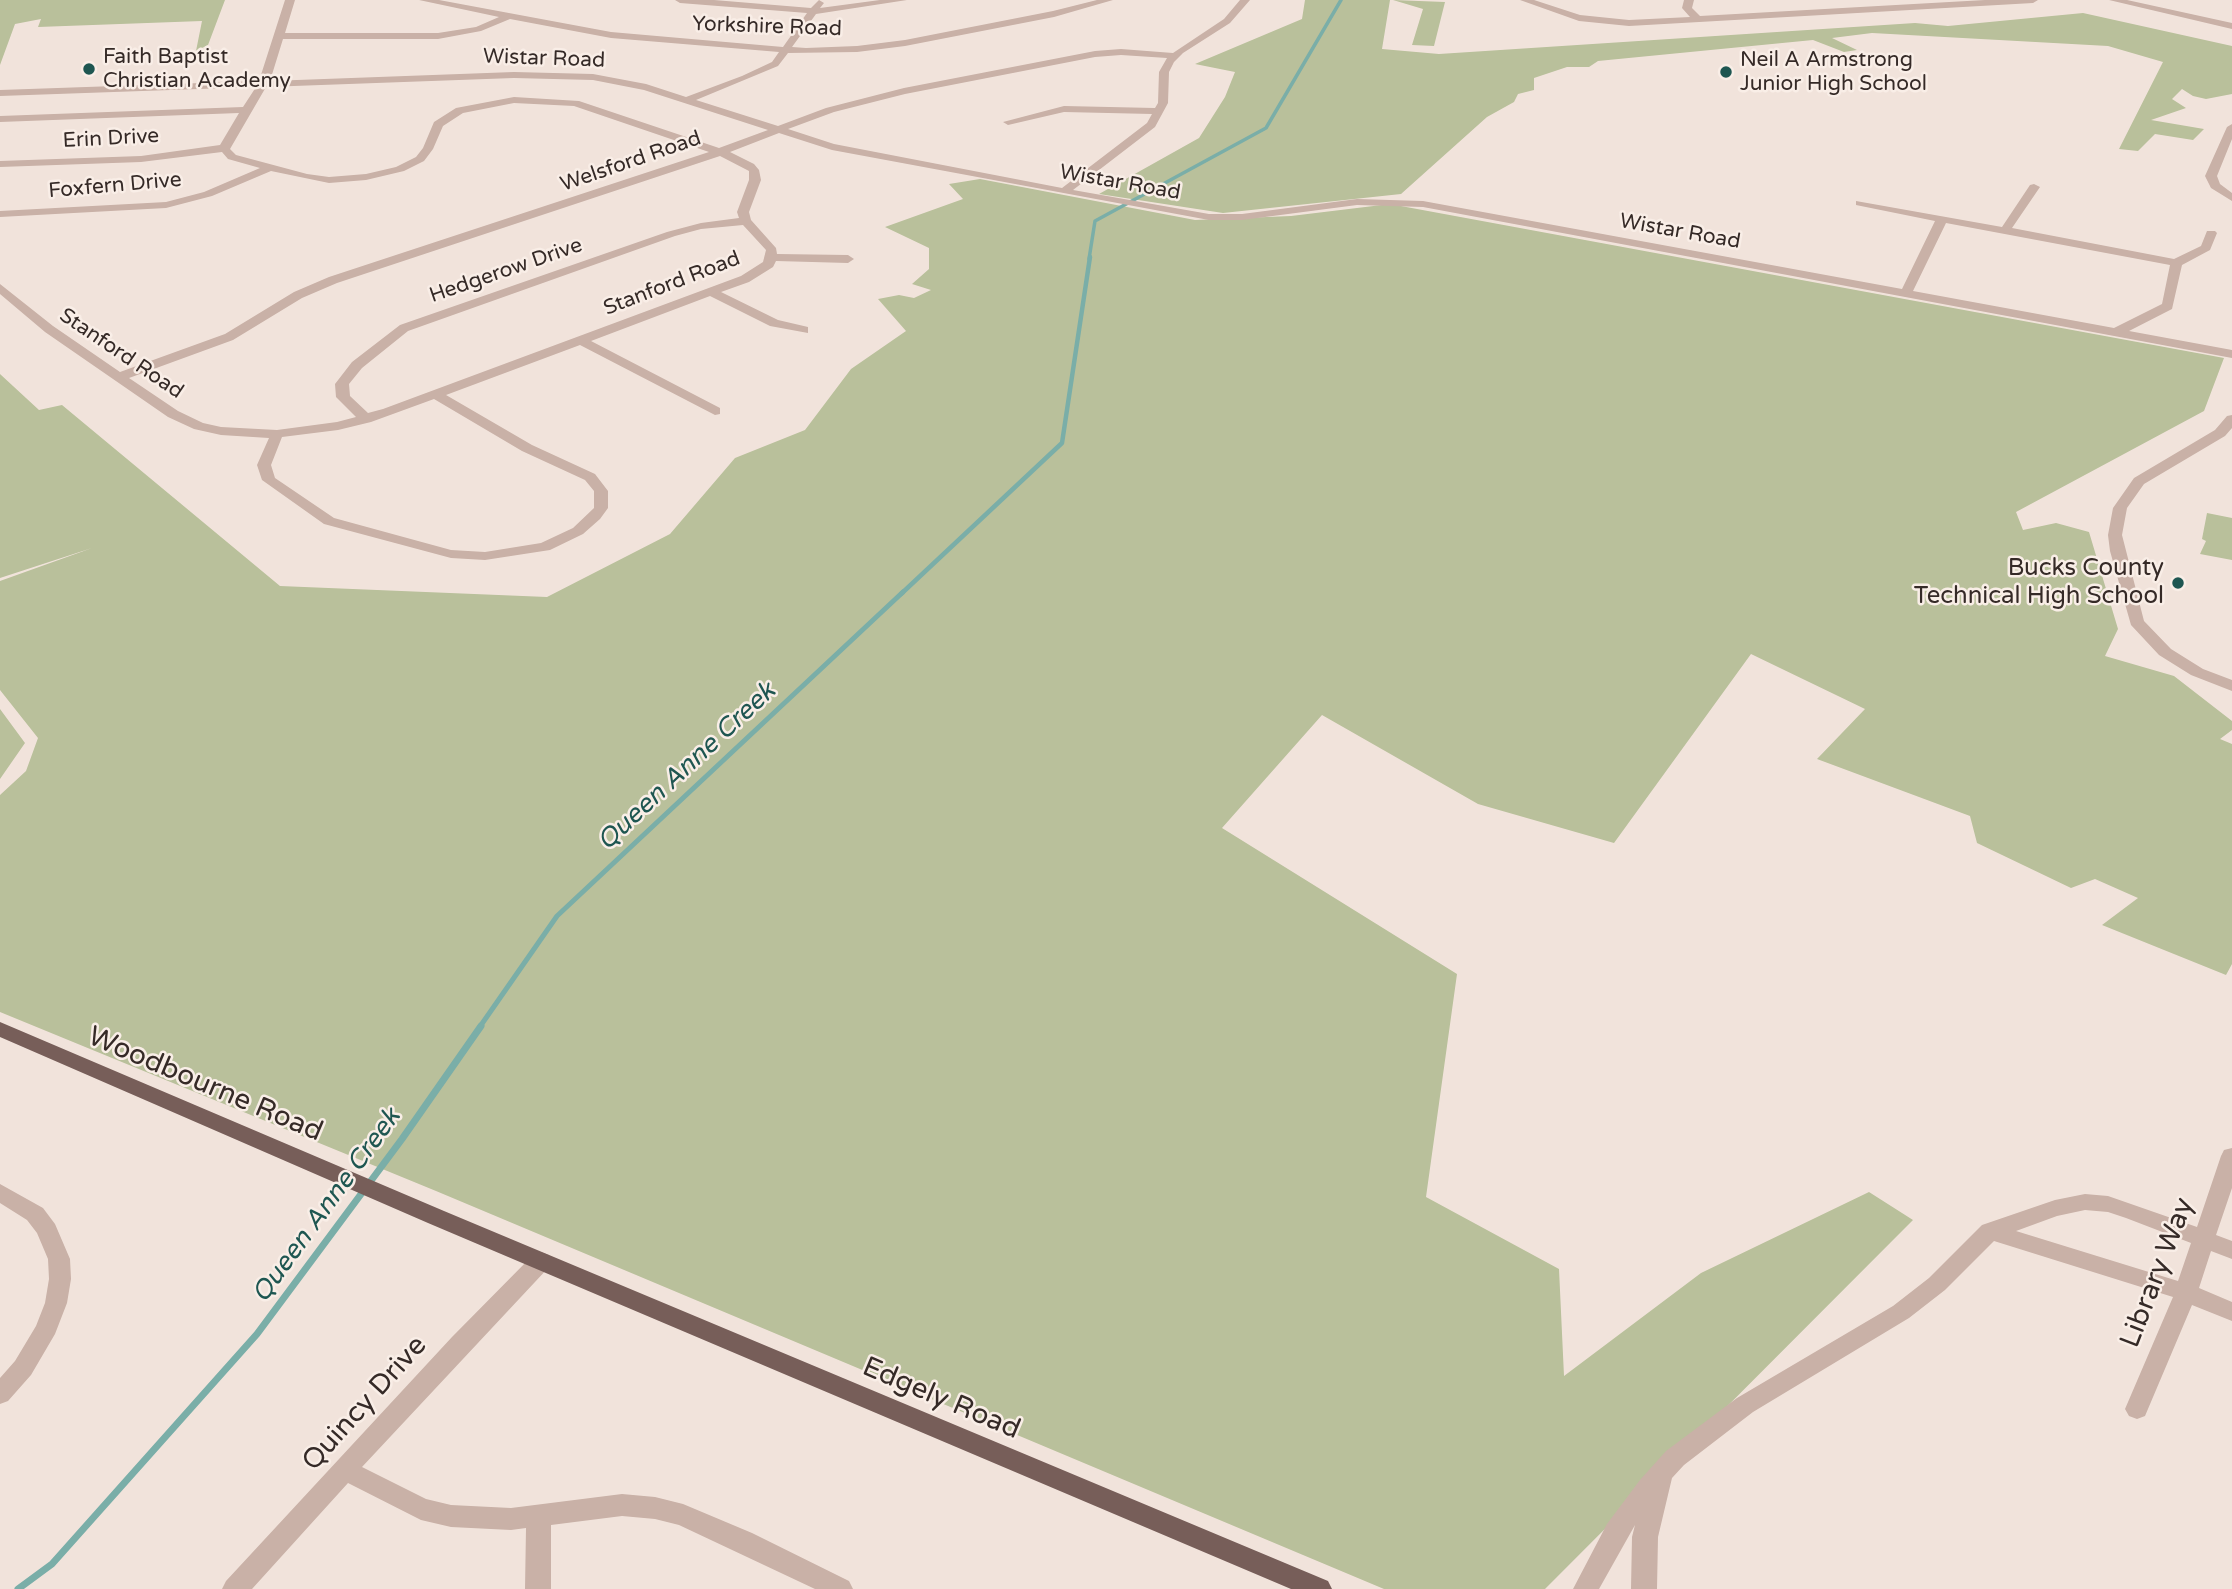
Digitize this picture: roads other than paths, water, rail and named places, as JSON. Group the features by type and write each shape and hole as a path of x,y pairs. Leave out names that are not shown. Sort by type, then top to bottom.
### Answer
{"main road":[{"name":"Woodbourne Road","path":"0,1029 541,1261"},
{"name":"Edgely Road","path":"541,1261 1319,1589"}],"street":[{"path":"225,148 273,64 290,0"},
{"name":"Yorkshire Road","path":"424,0 507,17 648,40 787,50 843,50 905,43 1054,14 1108,0"},
{"path":"680,0 818,5 902,0"},
{"path":"1063,192 1143,133 1160,111 1164,72 1174,56 1227,21 1245,0"},
{"path":"1525,0 1573,17 1607,22 1699,20 1944,3 2033,0"},
{"path":"1689,0 1687,8 1699,20"},
{"path":"2114,0 2232,26"},
{"path":"686,100 760,73 775,64 818,5"},
{"path":"281,36 438,36 478,29 507,17"},
{"name":"Welsford Road","path":"119,377 229,337 298,295 333,280 720,152 872,98 1095,54 1132,52 1174,56"},
{"name":"Wistar Road","path":"0,93 561,74 627,83 856,152 1188,215 1256,216 1357,202 1408,202 2232,354"},
{"name":"Stanford Road","path":"0,288 50,329 187,422 221,431 277,435 366,419 711,292 760,271 772,257 772,250 767,242 746,221 744,205 755,180 754,170 741,159 575,103 514,100 472,106 451,114 438,124 424,156 392,172 366,177 329,180 269,168 232,157 225,148"},
{"path":"1008,122 1064,109 1160,111"},
{"path":"0,119 246,110"},
{"path":"2232,127 2211,176 2215,186 2232,198"},
{"name":"Erin Drive","path":"0,164 141,159 225,148"},
{"name":"Foxfern Drive","path":"0,214 166,205 208,194 269,168"},
{"path":"2006,231 2034,187"},
{"path":"1860,203 2175,267 2206,248 2211,233"},
{"path":"1906,293 1942,219"},
{"name":"Hedgerow Drive","path":"366,419 343,397 342,384 357,365 404,328 671,234 701,226 746,221"},
{"path":"772,257 848,258"},
{"path":"2117,332 2168,306 2175,267"},
{"path":"711,292 774,323 804,330"},
{"path":"580,340 715,411"},
{"path":"277,435 264,465 269,480 329,521 367,534 451,554 503,555 545,547 578,531 601,508 601,491 590,477 527,448 435,394"},
{"path":"2232,419 2220,433 2140,481 2120,509 2115,535 2137,622 2165,652 2197,672 2232,686"},
{"name":"Library Way","path":"2137,1409 2186,1292 2232,1156"},
{"path":"0,1192 35,1214 47,1230 59,1258 60,1279 56,1303 47,1328 23,1368 0,1394"},
{"path":"1586,1589 1616,1532 1675,1458 1745,1405 1901,1312 1937,1284 1990,1231 2054,1208 2085,1202 2108,1204 2232,1250"},
{"path":"1990,1231 2186,1292 2232,1312"},
{"name":"Quincy Drive","path":"235,1589 460,1344 541,1261"},
{"path":"345,1470 421,1509 451,1516 511,1519 610,1506 655,1508 683,1515 840,1589"},
{"path":"1644,1589 1645,1536 1661,1473"},
{"path":"538,1589 539,1517"}],"waterway":[{"name":"Queen Anne Creek","path":"1089,259 1095,221 1266,128 1341,0"},
{"name":"Queen Anne Creek","path":"901,594 1062,443 1090,257"},
{"name":"Queen Anne Creek","path":"479,1028 557,916 903,592"},
{"name":"Queen Anne Creek","path":"18,1589 52,1564 257,1334 402,1139 481,1026"}],"place":[{"name":"Faith Baptist Christian Academy","path":"89,69"},
{"name":"Neil A Armstrong Junior High School","path":"1726,72"},
{"name":"Bucks County Technical High School","path":"2178,583"}]}
